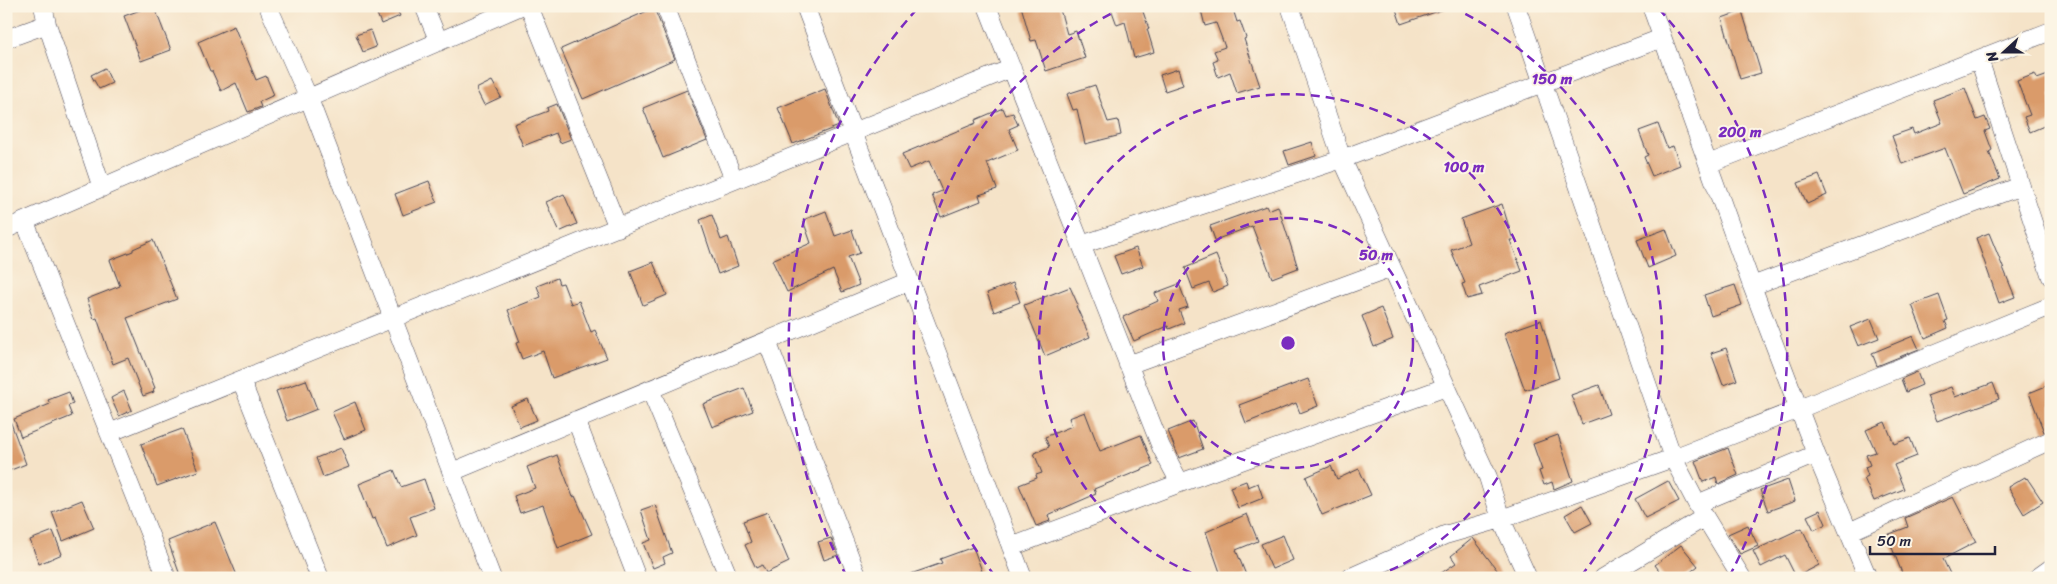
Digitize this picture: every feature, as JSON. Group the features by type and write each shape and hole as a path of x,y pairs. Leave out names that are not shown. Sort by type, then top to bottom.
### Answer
{"street":[{"path":"43,6 47,24 102,188"},
{"path":"268,6 309,99 492,578"},
{"path":"424,6 439,42"},
{"path":"6,229 521,6"},
{"path":"529,6 618,228"},
{"path":"665,6 734,180"},
{"path":"805,6 1022,578"},
{"path":"987,6 1160,447 1180,483"},
{"path":"1290,6 1342,159 1488,477 1502,519 1528,578"},
{"path":"1516,6 1673,458 1701,511 1742,578"},
{"path":"1651,6 1752,286 1816,454 1868,578"},
{"path":"6,39 47,24"},
{"path":"1708,164 2051,32"},
{"path":"1081,245 1342,159 1662,38"},
{"path":"1979,59 2051,277"},
{"path":"109,433 1012,68"},
{"path":"1752,286 2021,186"},
{"path":"25,222 167,578"},
{"path":"1128,365 1392,268"},
{"path":"452,472 910,281"},
{"path":"1349,578 1445,534 1502,519 1673,458 1799,409 2051,306"},
{"path":"767,340 858,578"},
{"path":"241,380 320,578"},
{"path":"1011,547 1180,483 1446,387"},
{"path":"650,389 729,578"},
{"path":"576,420 637,578"},
{"path":"1849,532 2051,440"},
{"path":"1603,578 1701,511 1816,454"},
{"path":"2037,578 2051,568"}],"building":[{"path":"154,6 171,50 141,61 124,16"},
{"path":"374,6 395,6 400,16 381,24"},
{"path":"1021,6 1059,6 1067,34 1076,31 1085,58 1046,71 1036,40 1031,41"},
{"path":"1110,6 1141,6 1154,52 1134,58 1125,22 1117,25"},
{"path":"1200,6 1232,6 1237,22 1240,21 1246,38 1244,39 1260,86 1237,93 1230,72 1218,77 1213,62 1218,60 1214,51 1225,47 1216,23 1205,26"},
{"path":"1395,6 1446,6 1447,8 1401,24"},
{"path":"654,8 675,59 583,99 561,49"},
{"path":"1742,11 1761,73 1740,79 1722,18"},
{"path":"234,26 256,80 266,76 274,95 259,102 261,107 248,112 236,83 221,91 198,42"},
{"path":"370,30 376,47 363,52 356,35"},
{"path":"105,68 112,83 99,89 91,75"},
{"path":"1178,69 1183,85 1165,91 1160,75"},
{"path":"2035,74 2037,79 2051,74 2051,123 2030,132 2024,117 2030,115 2017,81"},
{"path":"492,81 501,97 484,105 476,89"},
{"path":"1095,85 1108,122 1118,120 1121,135 1085,144 1077,109 1073,110 1067,94"},
{"path":"1965,88 1977,120 1985,117 1990,129 1985,131 1992,150 1989,152 2000,179 1963,194 1945,148 1902,164 1892,136 1912,129 1914,134 1942,123 1933,100"},
{"path":"825,89 839,126 793,144 778,108"},
{"path":"687,90 707,140 663,158 643,108"},
{"path":"557,104 571,139 560,143 556,133 523,146 514,124 548,111 547,108"},
{"path":"1003,108 1006,115 1013,113 1018,125 1009,129 1018,150 987,163 997,189 979,195 981,201 941,217 932,195 942,191 929,161 909,169 902,154 976,123 975,120"},
{"path":"1658,124 1667,148 1673,146 1680,165 1652,176 1644,157 1648,155 1639,131"},
{"path":"1312,142 1316,156 1289,165 1284,151"},
{"path":"1819,175 1827,195 1807,204 1798,183"},
{"path":"429,181 437,202 403,215 395,194"},
{"path":"564,194 577,224 559,232 546,202"},
{"path":"1502,204 1513,240 1510,240 1522,271 1479,287 1482,295 1467,299 1462,284 1465,283 1451,250 1469,243 1461,219"},
{"path":"1266,206 1268,210 1278,206 1298,268 1272,278 1252,226 1215,240 1210,226"},
{"path":"826,211 835,236 852,230 860,253 848,257 859,285 842,292 833,270 787,292 772,260 811,243 803,220"},
{"path":"712,215 721,240 728,237 738,266 718,274 700,220"},
{"path":"1666,229 1676,256 1648,268 1637,240"},
{"path":"1989,233 2015,297 1999,303 1976,238"},
{"path":"153,240 177,299 127,318 155,388 153,389 154,392 143,396 128,358 113,364 97,318 94,319 87,299 120,286 110,260 133,251 133,249"},
{"path":"1136,248 1143,266 1121,274 1114,256"},
{"path":"1216,255 1228,286 1213,292 1209,283 1193,289 1185,268"},
{"path":"653,262 667,295 643,305 630,271"},
{"path":"557,278 559,284 563,283 571,304 579,301 591,332 595,330 607,358 552,378 543,351 522,359 516,343 520,342 508,310 541,297 537,286"},
{"path":"1013,283 1020,302 994,312 987,293"},
{"path":"1179,284 1188,307 1179,310 1184,323 1169,329 1168,326 1134,341 1123,317 1158,301 1155,293"},
{"path":"1735,285 1742,305 1711,316 1704,295"},
{"path":"1070,287 1090,337 1045,356 1024,305"},
{"path":"1939,295 1948,320 1945,321 1948,328 1925,338 1912,305"},
{"path":"1381,308 1393,339 1374,347 1362,316"},
{"path":"1871,319 1879,338 1858,346 1850,327"},
{"path":"1541,320 1559,378 1525,390 1504,333"},
{"path":"1913,336 1919,349 1877,366 1872,353"},
{"path":"1726,348 1737,380 1723,385 1711,353"},
{"path":"1917,372 1922,385 1906,392 1901,379"},
{"path":"1308,379 1318,406 1300,413 1296,403 1246,423 1239,405"},
{"path":"306,380 317,409 287,421 276,391"},
{"path":"1993,383 1999,399 1937,421 1927,396 1951,387 1955,397"},
{"path":"2051,384 2051,430 2044,432 2029,393"},
{"path":"1599,385 1609,414 1582,424 1571,395"},
{"path":"744,388 753,411 712,427 703,404"},
{"path":"124,391 132,410 119,416 111,398"},
{"path":"69,392 73,404 68,406 72,416 21,437 14,419 50,404 48,400"},
{"path":"528,399 537,420 520,427 511,406"},
{"path":"355,402 366,430 344,439 332,412"},
{"path":"1085,412 1100,451 1141,435 1153,465 1094,489 1096,494 1048,515 1050,521 1036,526 1019,485 1037,478 1036,475 1042,473 1034,453 1049,447 1045,437 1072,426 1069,418"},
{"path":"8,415 26,464 6,472 6,416"},
{"path":"1193,421 1203,449 1179,458 1168,431"},
{"path":"1885,422 1894,444 1910,438 1917,456 1894,465 1904,489 1874,501 1864,478 1868,476 1865,467 1870,465 1866,455 1876,452 1866,430"},
{"path":"182,429 198,471 157,486 141,444"},
{"path":"1558,435 1573,481 1554,489 1552,482 1544,485 1539,471 1542,470 1533,444"},
{"path":"341,448 349,467 323,477 316,458"},
{"path":"1728,448 1738,475 1718,484 1716,477 1703,482 1695,461"},
{"path":"557,455 573,497 575,496 592,534 558,548 543,505 520,513 514,496 535,488 527,467"},
{"path":"1331,466 1337,479 1359,469 1371,495 1322,515 1306,477"},
{"path":"394,470 401,487 424,479 434,508 410,517 417,535 387,548 375,518 372,519 359,484"},
{"path":"2025,477 2043,502 2024,514 2008,487"},
{"path":"1788,480 1795,501 1768,511 1760,490"},
{"path":"1246,481 1248,487 1258,483 1263,498 1238,508 1230,487"},
{"path":"1668,481 1679,501 1645,518 1635,499"},
{"path":"1953,497 1976,542 1943,559 1952,578 1904,578 1887,535 1908,527 1905,518"},
{"path":"82,500 94,528 63,541 52,512"},
{"path":"655,505 672,553 663,557 665,563 653,568 643,543 651,540 641,510"},
{"path":"1582,505 1592,523 1575,532 1565,515"},
{"path":"1820,510 1826,524 1814,530 1807,516"},
{"path":"768,512 789,562 766,573 762,565 756,568 745,545 751,542 743,521"},
{"path":"1247,514 1258,541 1236,550 1246,575 1239,578 1222,578 1206,532"},
{"path":"215,522 238,578 181,578 168,541"},
{"path":"1748,525 1758,546 1740,554 1728,534"},
{"path":"1802,528 1819,565 1796,577 1785,555 1761,567 1753,551"},
{"path":"53,531 62,554 39,564 30,540"},
{"path":"1283,535 1293,560 1272,569 1261,544"},
{"path":"831,538 838,555 824,560 818,542"},
{"path":"1473,538 1503,578 1434,578 1456,563 1451,556"},
{"path":"1681,545 1698,566 1683,578 1665,578 1655,565"},
{"path":"973,547 982,571 964,578 906,578 905,576 942,563 940,559"}]}
